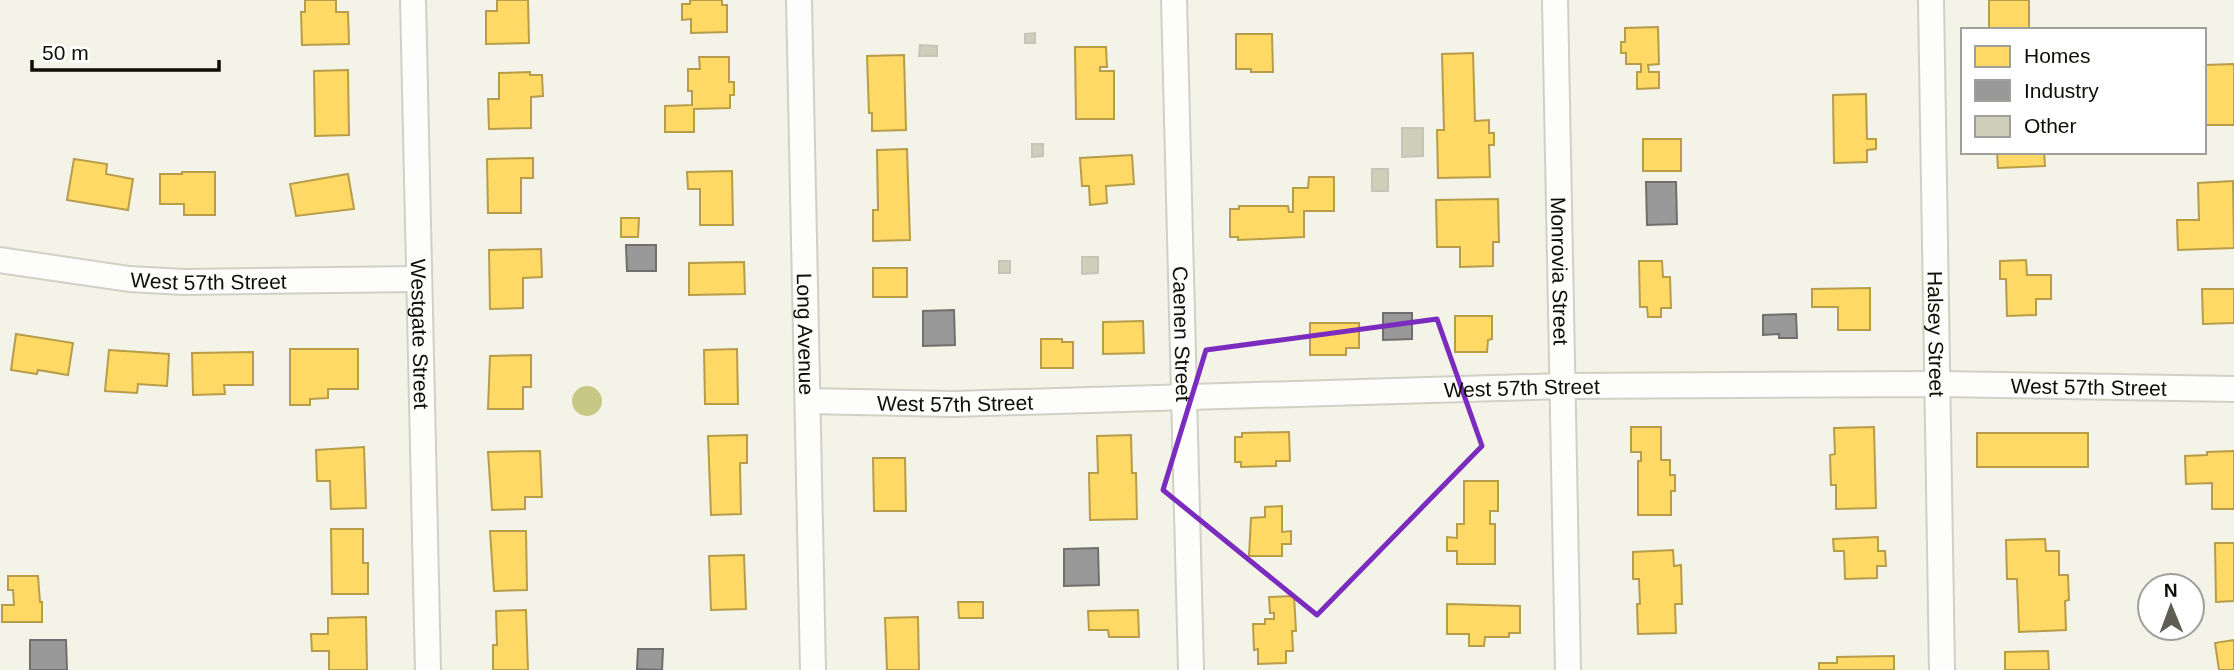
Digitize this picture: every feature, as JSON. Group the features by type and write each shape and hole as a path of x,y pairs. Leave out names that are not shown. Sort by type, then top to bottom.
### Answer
{"street":[{"name":"Westgate Street","path":"413,0 417,279 428,670"},
{"name":"Long Avenue","path":"799,0 813,670"},
{"name":"Caenen Street","path":"1174,0 1191,670"},
{"name":"Monrovia Street","path":"1555,0 1568,670"},
{"name":"Halsey Street","path":"1931,0 1942,670"},
{"name":"West 57th Street","path":"0,260 129,279 184,282 417,279"},
{"name":"West 57th Street","path":"808,401 954,404 1564,386 1938,384 2234,389"}],"highlighted area":[{"path":"1437,319 1482,446 1317,615 1163,490 1206,350"}],"shaded area":[{"path":"587,386 598,390 602,401 598,412 587,416 576,412 572,401 576,390"}],"building: Homes":[{"path":"305,0 336,0 336,12 348,12 349,44 302,45 301,12 305,12"},
{"path":"497,0 528,0 529,43 486,44 486,11 497,11"},
{"path":"690,0 722,0 722,5 727,5 727,32 691,33 691,19 682,20 682,4 690,4"},
{"path":"1989,0 2029,0 2029,28 1989,28"},
{"path":"1658,27 1659,64 1648,65 1649,72 1659,72 1659,88 1637,89 1637,72 1641,72 1641,64 1626,64 1626,53 1621,53 1621,42 1625,42 1625,28"},
{"path":"1236,34 1272,34 1273,72 1236,69"},
{"path":"1075,47 1106,47 1107,67 1100,67 1100,71 1114,71 1114,119 1076,119"},
{"path":"1473,53 1475,121 1489,120 1489,133 1494,133 1494,145 1489,145 1490,177 1438,178 1437,130 1444,130 1442,54"},
{"path":"904,55 906,130 872,131 867,56"},
{"path":"699,57 729,57 729,82 734,82 730,108 694,109 694,132 665,132 665,106 692,105 692,91 688,91 688,69 700,69"},
{"path":"2234,64 2234,125 2206,125 2206,65"},
{"path":"348,70 349,135 315,136 314,71"},
{"path":"530,72 530,75 542,75 543,96 531,97 531,128 489,129 488,99 499,99 499,73"},
{"path":"1866,94 1867,139 1876,139 1876,149 1867,150 1867,162 1834,163 1833,95"},
{"path":"1643,139 1681,139 1681,171 1643,171"},
{"path":"907,149 910,240 873,241 873,210 878,210 877,150"},
{"path":"1997,154 2044,154 2045,166 1998,168"},
{"path":"1132,155 1134,184 1106,186 1107,203 1090,205 1089,186 1082,186 1080,158"},
{"path":"533,158 533,178 521,178 521,213 488,213 487,159"},
{"path":"74,159 107,164 106,174 133,179 128,210 67,200"},
{"path":"732,171 733,225 700,225 700,189 688,189 687,172"},
{"path":"215,172 215,215 184,215 184,204 160,204 160,174"},
{"path":"348,174 354,209 296,216 290,184"},
{"path":"1309,177 1334,177 1334,211 1304,211 1304,237 1238,240 1238,237 1230,237 1230,209 1239,209 1239,206 1288,206 1289,212 1293,212 1293,188 1308,188"},
{"path":"2233,181 2234,248 2178,250 2177,220 2199,220 2198,183"},
{"path":"1498,199 1499,242 1493,242 1493,266 1460,267 1460,247 1437,247 1436,200"},
{"path":"621,218 639,218 638,237 621,237"},
{"path":"541,249 542,277 523,278 523,308 490,309 489,250"},
{"path":"2026,260 2027,275 2051,275 2051,299 2036,299 2036,315 2007,316 2006,279 2000,279 2000,261"},
{"path":"1639,261 1662,261 1663,277 1670,277 1671,308 1661,308 1661,317 1648,317 1647,307 1640,307"},
{"path":"744,262 745,294 689,295 689,263"},
{"path":"873,268 907,268 907,297 873,297"},
{"path":"1870,288 1870,330 1838,330 1838,307 1812,307 1812,289"},
{"path":"2202,289 2234,289 2234,323 2203,324"},
{"path":"1455,316 1492,316 1492,339 1488,340 1487,352 1455,352"},
{"path":"1143,321 1144,353 1103,354 1103,322"},
{"path":"1310,323 1359,323 1359,348 1346,348 1346,355 1310,355"},
{"path":"16,334 73,343 68,375 38,370 37,374 11,370"},
{"path":"1041,339 1073,342 1073,368 1041,368"},
{"path":"290,349 358,349 358,389 328,389 328,398 310,399 310,405 290,405"},
{"path":"737,349 738,404 705,404 704,350"},
{"path":"109,350 169,354 167,386 138,384 137,393 105,391"},
{"path":"253,352 253,385 224,385 225,394 193,395 192,353"},
{"path":"531,355 531,387 523,387 523,409 488,409 490,356"},
{"path":"1631,427 1661,427 1661,460 1670,460 1670,475 1675,475 1675,491 1671,491 1671,515 1638,515 1638,461 1641,461 1641,452 1631,452"},
{"path":"1874,427 1876,508 1836,509 1836,485 1831,485 1830,455 1835,454 1834,428"},
{"path":"1289,432 1290,461 1276,461 1276,466 1241,467 1241,462 1235,462 1235,437 1242,437 1242,433"},
{"path":"1977,433 2088,433 2088,467 1977,467"},
{"path":"747,435 747,463 740,463 741,514 711,515 708,436"},
{"path":"1131,435 1132,473 1136,473 1137,519 1090,520 1089,473 1098,473 1097,436"},
{"path":"364,447 366,508 331,509 330,481 317,481 316,450"},
{"path":"540,451 542,497 525,497 525,509 492,510 488,452"},
{"path":"2234,451 2234,509 2212,509 2212,483 2186,484 2185,456"},
{"path":"873,458 905,458 906,511 874,511"},
{"path":"1464,481 1498,481 1498,511 1490,511 1490,524 1495,524 1495,564 1457,564 1457,551 1447,551 1447,537 1457,538 1457,524 1464,524"},
{"path":"1282,506 1282,532 1291,531 1291,544 1282,544 1282,556 1249,556 1251,518 1265,517 1265,507"},
{"path":"331,529 363,529 363,563 368,563 368,594 332,594"},
{"path":"490,531 526,531 527,590 494,591"},
{"path":"1878,537 1878,551 1885,551 1886,566 1877,566 1877,578 1845,579 1844,551 1834,551 1833,539"},
{"path":"2045,539 2046,551 2059,551 2059,575 2068,575 2066,630 2019,632 2017,579 2007,579 2006,540"},
{"path":"2215,543 2234,543 2234,601 2216,602"},
{"path":"1673,550 1674,566 1681,565 1682,604 1675,604 1676,633 1638,634 1639,579 1633,579 1633,552"},
{"path":"744,555 746,609 711,610 709,556"},
{"path":"8,576 38,576 42,622 2,622 2,605 14,605 13,590 8,590"},
{"path":"1294,596 1296,631 1292,631 1293,651 1286,651 1286,663 1258,664 1258,649 1254,650 1253,624 1265,624 1265,619 1274,619 1274,613 1270,613 1269,597"},
{"path":"958,602 983,602 983,618 959,618"},
{"path":"1447,604 1520,606 1520,633 1509,633 1509,637 1485,637 1484,646 1469,646 1469,634 1447,634"},
{"path":"526,610 528,670 493,670 493,645 497,645 496,611"},
{"path":"1138,610 1139,637 1109,637 1108,630 1089,630 1088,611"},
{"path":"366,617 367,670 329,670 329,651 312,651 311,634 328,634 328,618"},
{"path":"918,617 919,670 887,670 885,618"},
{"path":"2234,640 2234,670 2219,670 2215,643"},
{"path":"2048,651 2049,670 2005,670 2005,652"},
{"path":"1894,656 1894,670 1819,670 1819,663 1837,663 1837,657"}],"building: Industry":[{"path":"1646,182 1676,182 1677,224 1647,225"},
{"path":"626,245 656,245 656,271 627,271"},
{"path":"954,310 955,345 923,346 923,311"},
{"path":"1383,313 1412,313 1412,339 1383,340"},
{"path":"1796,314 1797,338 1779,338 1779,334 1763,335 1763,315"},
{"path":"1098,548 1099,585 1064,586 1064,549"},
{"path":"30,640 66,640 67,670 30,670"},
{"path":"638,649 663,649 662,670 637,669"}],"building: Other":[{"path":"1035,33 1035,43 1025,43 1025,34"},
{"path":"920,45 937,46 937,56 919,56"},
{"path":"1402,128 1423,128 1423,156 1402,157"},
{"path":"1032,144 1043,144 1043,156 1032,157"},
{"path":"1372,169 1388,169 1388,191 1372,191"},
{"path":"1082,257 1098,257 1098,273 1082,274"},
{"path":"999,261 1010,261 1010,273 999,273"}]}
